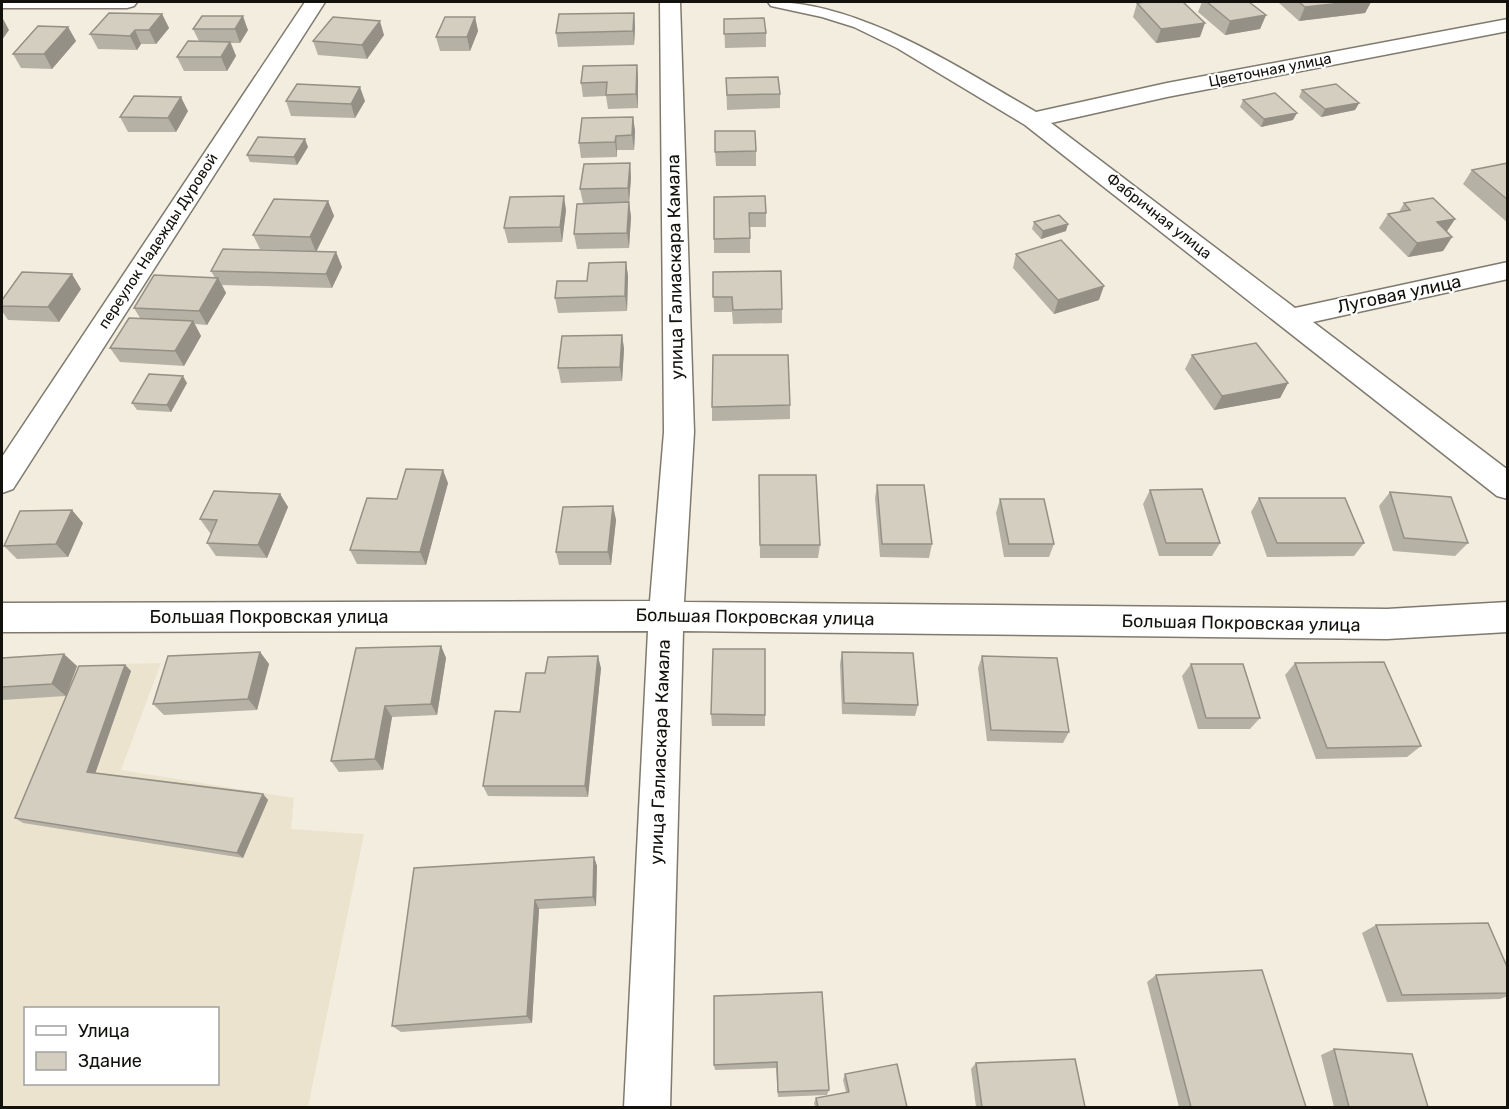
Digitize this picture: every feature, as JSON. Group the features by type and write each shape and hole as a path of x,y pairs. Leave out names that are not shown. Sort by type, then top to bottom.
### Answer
{"street":[{"path":"2,2 127,2"},
{"name":"переулок Надежды Дуровой","path":"2,481 315,2"},
{"name":"улица Галиаскара Камала","path":"647,1107 666,616 679,432 670,2"},
{"name":"Фабричная улица","path":"778,2 827,12 861,23 904,44 1033,120 1508,488"},
{"name":"Цветочная улица","path":"1033,120 1167,90 1508,25"},
{"name":"Луговая улица","path":"1291,318 1508,270"},
{"name":"Большая Покровская улица","path":"2,617 666,616 1387,624 1508,617"}],"shaded area":[{"path":"161,663 121,770 294,798 291,829 364,834 308,1107 2,1107 2,667"}],"building":[{"path":"1183,2 1205,23 1161,29 1137,3"},
{"path":"1207,2 1249,2 1266,15 1230,21"},
{"path":"1299,2 1351,2 1305,7"},
{"path":"109,13 162,14 149,30 135,30 130,36 90,34"},
{"path":"634,13 633,31 556,33 559,14"},
{"path":"202,16 243,16 235,29 193,29"},
{"path":"333,17 380,21 362,45 313,41"},
{"path":"445,17 475,17 467,37 436,37"},
{"path":"764,18 766,33 724,34 724,19"},
{"path":"38,26 68,27 44,54 13,54"},
{"path":"188,41 230,42 221,57 177,57"},
{"path":"637,65 636,94 606,95 607,82 581,83 583,66"},
{"path":"778,77 780,94 727,95 726,78"},
{"path":"297,84 360,87 351,104 286,101"},
{"path":"1336,84 1359,103 1325,109 1302,90"},
{"path":"1275,93 1297,113 1264,119 1243,100"},
{"path":"134,96 181,97 168,118 120,117"},
{"path":"633,117 632,135 616,136 615,142 579,143 582,118"},
{"path":"715,131 755,131 756,151 715,152"},
{"path":"258,137 305,139 294,157 247,155"},
{"path":"630,163 628,188 580,189 584,164"},
{"path":"1508,163 1508,200 1472,170"},
{"path":"564,196 560,227 504,228 510,197"},
{"path":"765,196 766,213 749,213 750,238 714,239 714,197"},
{"path":"1433,198 1455,219 1437,222 1452,237 1417,243 1388,214 1410,210 1404,203"},
{"path":"274,199 328,201 310,237 253,235"},
{"path":"629,202 627,233 574,234 577,204"},
{"path":"1059,215 1068,224 1043,231 1034,222"},
{"path":"1061,240 1104,286 1058,300 1016,254"},
{"path":"223,249 336,252 326,274 211,271"},
{"path":"626,262 625,296 555,298 557,281 587,281 589,263"},
{"path":"781,271 782,309 733,310 732,297 713,297 713,272"},
{"path":"22,272 72,274 48,307 2,306 2,300"},
{"path":"154,275 218,278 199,311 134,308"},
{"path":"129,318 193,321 175,351 110,348"},
{"path":"622,335 620,367 558,368 562,336"},
{"path":"1256,343 1288,383 1222,396 1192,355"},
{"path":"713,355 788,355 790,405 712,407"},
{"path":"149,374 183,376 167,405 132,403"},
{"path":"406,469 443,470 420,552 350,550 367,498 397,499"},
{"path":"759,475 816,475 820,545 760,545"},
{"path":"877,485 924,485 932,544 882,544"},
{"path":"1202,489 1220,543 1166,543 1150,490"},
{"path":"214,491 280,494 258,545 207,543 217,520 200,519"},
{"path":"1390,492 1451,497 1468,543 1404,538"},
{"path":"1259,498 1345,498 1364,543 1277,543"},
{"path":"1000,499 1044,499 1054,544 1009,544"},
{"path":"613,506 608,552 556,552 563,507"},
{"path":"72,510 56,544 4,546 20,511"},
{"path":"441,646 431,704 385,706 375,759 331,761 356,648"},
{"path":"713,649 765,649 765,715 711,714"},
{"path":"260,652 248,699 153,704 168,656"},
{"path":"842,652 913,653 918,705 844,703"},
{"path":"64,654 52,684 2,687 2,658"},
{"path":"598,656 585,786 483,786 495,711 520,712 526,673 545,673 548,657"},
{"path":"982,656 1057,658 1069,732 991,730"},
{"path":"1384,662 1421,746 1327,748 1295,663"},
{"path":"1191,664 1243,664 1260,718 1206,718"},
{"path":"125,665 87,772 263,794 237,853 15,818 79,666"},
{"path":"594,857 593,897 535,900 527,1016 392,1026 414,868"},
{"path":"1488,923 1508,969 1508,993 1402,995 1376,925"},
{"path":"1262,970 1306,1107 1191,1107 1156,975"},
{"path":"822,992 829,1090 778,1092 777,1062 714,1065 714,996"},
{"path":"1334,1049 1412,1054 1428,1107 1349,1107"},
{"path":"1075,1059 1085,1107 982,1107 976,1063"},
{"path":"897,1064 907,1107 818,1107 816,1098 849,1092 845,1074"}]}
